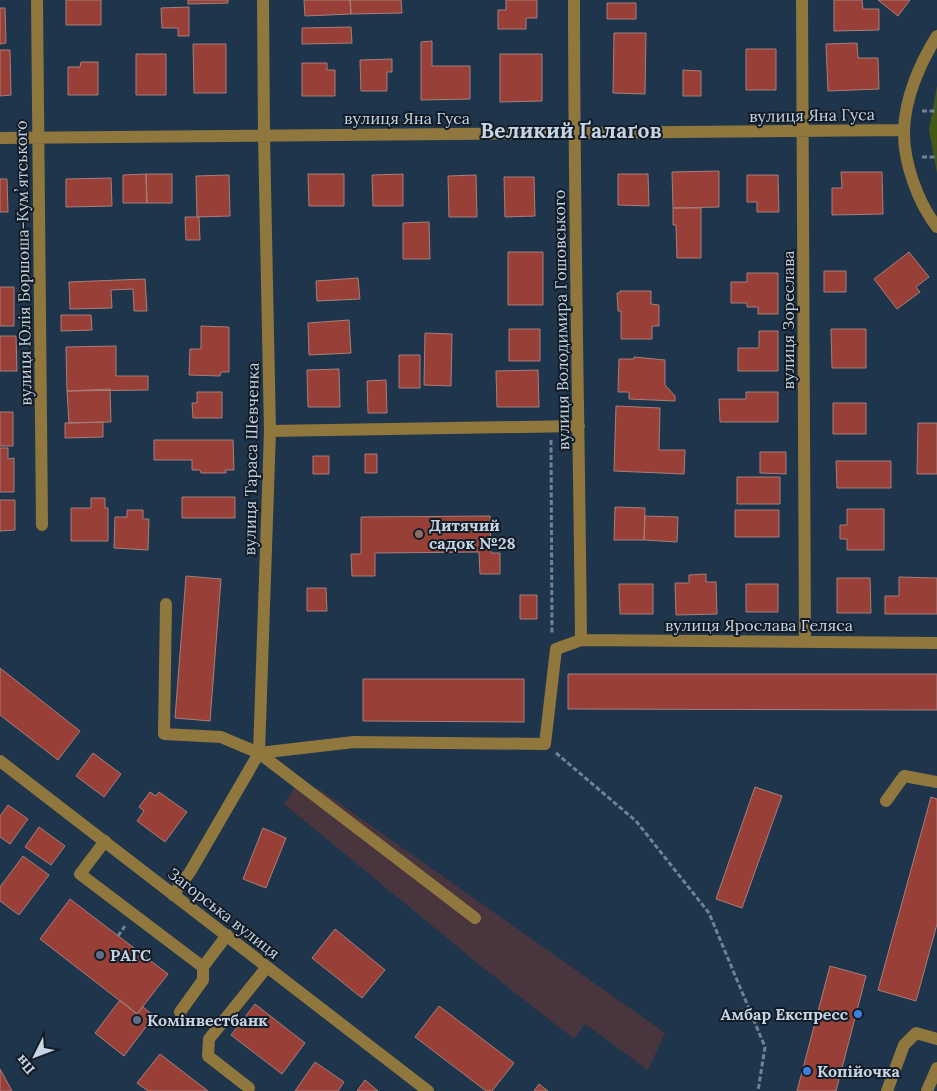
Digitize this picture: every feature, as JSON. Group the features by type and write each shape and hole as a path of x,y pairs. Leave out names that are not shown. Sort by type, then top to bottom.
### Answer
{"street":[{"name":"вулиця Юлія Боршоша-Кумʼятського","path":"37,0 42,525"},
{"name":"вулиця Тараса Шевченка","path":"173,894 190,872 259,753 270,431 264,136 264,0"},
{"name":"вулиця Володимира Гошовського","path":"574,0 581,640"},
{"name":"вулиця Зореслава","path":"802,0 805,641"},
{"path":"937,36 928,50 913,86 904,130 906,157 915,185 927,214 937,227"},
{"name":"вулиця Яна Гуса","path":"0,138 904,130"},
{"path":"270,431 580,426"},
{"path":"166,604 164,734 221,737 259,753 476,918"},
{"path":"259,753 354,742 545,744 556,649 581,640"},
{"name":"вулиця Ярослава Геляса","path":"581,640 937,643"},
{"name":"Загорська вулиця","path":"0,761 268,967 420,1089"},
{"path":"886,800 904,776 937,782"},
{"path":"105,841 80,874 203,967"},
{"path":"180,1012 204,980 203,967 226,935"},
{"path":"249,1088 208,1056 209,1040 268,967"},
{"path":"887,1091 904,1044 916,1033 937,1039"},
{"path":"927,1091 937,1068"}],"path":[{"path":"551,426 552,637 556,649"},
{"path":"545,744 636,820 709,913 765,1047 758,1091"}],"shaded area":[{"path":"298,782 319,789 665,1033 648,1070 585,1024 574,1039 481,966 284,804"}],"green space":[{"path":"937,86 937,173 929,130"}],"building":[{"path":"66,0 101,0 101,25 66,25"},
{"path":"188,0 228,0 228,3 188,4"},
{"path":"304,0 350,0 351,14 305,16"},
{"path":"350,0 401,0 402,13 351,14"},
{"path":"506,0 537,0 537,18 526,18 526,29 498,29 498,10 506,10"},
{"path":"834,0 862,0 863,9 879,9 879,30 834,31"},
{"path":"878,0 910,0 898,16"},
{"path":"607,3 636,3 636,19 607,19"},
{"path":"189,7 189,36 178,36 178,28 162,28 161,8"},
{"path":"0,8 5,8 6,43 0,44"},
{"path":"351,27 352,43 302,44 302,28"},
{"path":"614,33 646,33 645,94 613,93"},
{"path":"432,41 432,66 470,66 470,99 421,100 421,42"},
{"path":"857,43 858,58 878,58 879,89 828,91 826,44"},
{"path":"193,44 226,44 226,93 194,93"},
{"path":"746,49 776,49 776,90 746,90"},
{"path":"0,50 10,50 11,95 0,96"},
{"path":"136,54 166,54 166,95 136,95"},
{"path":"500,54 542,54 542,101 500,102"},
{"path":"392,59 392,72 387,72 387,91 361,91 360,60"},
{"path":"81,62 98,62 98,95 68,95 68,67 80,67"},
{"path":"302,63 327,63 327,70 335,70 335,96 302,96"},
{"path":"683,70 701,71 701,96 683,96"},
{"path":"719,171 719,207 673,208 672,172"},
{"path":"841,172 882,172 883,214 832,215 832,188 842,188"},
{"path":"146,174 172,174 172,203 147,203"},
{"path":"146,174 147,203 123,203 123,175"},
{"path":"308,174 344,174 344,206 309,206"},
{"path":"403,174 403,206 373,206 372,175"},
{"path":"618,174 648,174 649,206 618,205"},
{"path":"229,175 230,216 197,217 196,176"},
{"path":"476,175 477,217 449,217 448,176"},
{"path":"747,175 778,175 779,212 757,212 757,202 747,202"},
{"path":"504,177 534,177 535,216 505,217"},
{"path":"111,178 112,206 66,207 66,179"},
{"path":"0,179 7,179 8,212 0,212"},
{"path":"673,208 701,208 701,258 677,258 676,225 673,225"},
{"path":"185,217 199,217 200,240 186,240"},
{"path":"429,222 430,259 403,259 403,223"},
{"path":"508,252 543,252 543,305 508,305"},
{"path":"909,252 929,277 916,287 920,292 897,309 874,279"},
{"path":"824,271 846,271 846,292 824,292"},
{"path":"747,273 778,273 778,314 758,314 758,307 747,307 747,303 731,303 731,282 747,282"},
{"path":"358,278 360,299 317,301 316,281"},
{"path":"145,279 147,311 134,311 133,289 111,290 112,308 70,309 69,282"},
{"path":"0,287 14,287 14,326 0,326"},
{"path":"620,291 651,291 651,304 659,305 659,326 652,326 652,339 621,339 621,311 618,311 617,293 620,293"},
{"path":"61,315 91,315 92,330 61,331"},
{"path":"349,320 351,353 309,355 308,323"},
{"path":"201,326 229,327 229,372 221,372 220,376 189,375 190,349 201,349"},
{"path":"509,329 540,329 540,361 509,361"},
{"path":"831,329 866,329 866,368 832,368"},
{"path":"759,331 778,331 778,371 738,371 738,348 759,348"},
{"path":"425,333 452,334 451,386 424,385"},
{"path":"0,336 16,336 17,371 0,371"},
{"path":"116,346 116,376 148,376 148,390 67,391 66,347"},
{"path":"399,355 420,355 420,388 399,388"},
{"path":"634,357 665,360 665,385 675,396 675,401 629,399 629,392 618,392 619,359 634,359"},
{"path":"339,369 340,407 308,407 307,370"},
{"path":"538,370 539,407 497,407 496,371"},
{"path":"386,380 387,413 368,413 367,381"},
{"path":"110,389 111,422 69,423 67,391"},
{"path":"197,392 222,392 222,418 193,418 192,403 197,403"},
{"path":"746,392 778,392 778,422 720,422 719,399 746,399"},
{"path":"833,403 866,403 866,434 833,434"},
{"path":"616,406 660,408 659,450 685,450 684,474 614,471"},
{"path":"0,412 13,412 13,446 0,446"},
{"path":"103,422 103,437 65,438 65,423"},
{"path":"918,423 937,423 937,474 917,474"},
{"path":"154,440 233,440 234,470 225,470 226,473 201,473 200,470 192,470 192,460 154,460"},
{"path":"0,448 8,448 8,459 14,458 14,492 0,492"},
{"path":"760,452 786,452 786,474 760,473"},
{"path":"365,454 377,454 377,473 365,473"},
{"path":"313,456 329,456 329,474 313,474"},
{"path":"836,461 891,461 891,488 837,488"},
{"path":"737,477 780,477 780,504 737,504"},
{"path":"182,497 235,497 235,518 182,518"},
{"path":"91,498 105,498 105,508 108,508 108,541 71,541 71,508 91,508"},
{"path":"0,500 15,500 15,530 0,531"},
{"path":"615,507 645,508 644,540 614,540"},
{"path":"847,509 884,509 884,550 847,550 847,539 840,539 840,525 847,525"},
{"path":"127,510 143,510 143,519 149,519 148,550 114,548 115,517 127,517"},
{"path":"735,510 779,510 779,537 735,537"},
{"path":"490,516 491,553 500,553 500,574 480,574 479,552 375,553 375,576 352,576 351,554 361,554 361,517"},
{"path":"645,516 678,517 677,542 644,540"},
{"path":"706,574 706,582 716,582 717,614 676,615 675,583 689,583 689,575"},
{"path":"186,576 221,579 210,721 175,718"},
{"path":"899,577 937,578 937,614 885,614 885,596 899,596"},
{"path":"837,578 870,578 871,613 837,613"},
{"path":"619,584 653,584 653,614 620,614"},
{"path":"746,584 778,584 778,612 746,612"},
{"path":"307,588 326,588 327,611 307,611"},
{"path":"520,595 537,595 537,619 520,619"},
{"path":"0,668 80,731 58,760 0,715"},
{"path":"568,674 937,674 937,710 568,709"},
{"path":"363,679 524,679 524,722 363,721"},
{"path":"93,753 121,774 104,797 76,776"},
{"path":"755,787 782,796 742,908 716,899"},
{"path":"150,792 156,796 159,792 187,812 165,842 137,821 144,811 139,807"},
{"path":"931,797 937,799 937,924 916,1001 878,990"},
{"path":"8,805 28,819 10,844 0,837 0,816"},
{"path":"39,827 65,846 51,865 25,847"},
{"path":"263,828 286,838 266,888 243,879"},
{"path":"23,856 49,875 19,915 0,901 0,887"},
{"path":"70,899 168,974 137,1014 40,939"},
{"path":"335,929 385,970 362,998 312,958"},
{"path":"830,966 866,976 836,1091 797,1091"},
{"path":"120,1000 137,1014 143,1007 154,1016 124,1056 95,1033"},
{"path":"255,1004 305,1043 282,1074 231,1035"},
{"path":"439,1006 514,1063 492,1091 486,1091 415,1037"},
{"path":"160,1054 208,1091 148,1091 137,1083"},
{"path":"315,1062 344,1082 338,1091 295,1091"},
{"path":"0,1069 12,1091 0,1091"},
{"path":"365,1080 378,1091 357,1091"},
{"path":"539,1084 548,1091 534,1091"}],"place":[{"name":"Дитячий садок №28","path":"419,534"},
{"name":"РАГС","path":"100,955"},
{"name":"Амбар Експресс","path":"858,1014"},
{"name":"Комінвестбанк","path":"137,1020"},
{"name":"Копійочка","path":"807,1071"}],"district":[{"name":"Великий Ґалаґов","path":"571,130"}]}
